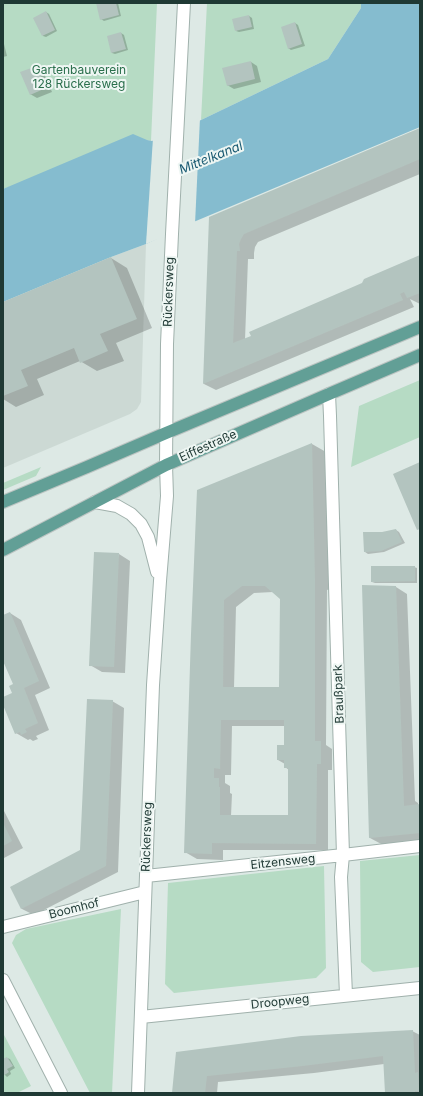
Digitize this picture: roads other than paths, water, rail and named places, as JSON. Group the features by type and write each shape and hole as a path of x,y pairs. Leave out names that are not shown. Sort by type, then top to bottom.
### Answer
{"main road":[{"path":"3,502 420,327"},
{"name":"Eiffestraße","path":"3,550 166,465 420,355"}],"street":[{"name":"Rückersweg","path":"138,1093 153,685 167,496 167,344 184,3"},
{"name":"Braußpark","path":"329,394 343,855 341,877 346,995"},
{"name":"Rückersweg","path":"95,502 117,506 131,514 141,524 148,537 160,581"},
{"name":"Eitzensweg","path":"146,876 420,846"},
{"name":"Boomhof","path":"3,927 145,892"},
{"path":"3,980 61,1093"},
{"name":"Droopweg","path":"141,1017 420,988"}],"water":[{"name":"Mittelkanal","path":"361,3 420,3 420,127 184,226 146,244 3,302 3,189 133,134 152,141 201,120 328,59 361,8"}],"park label":[{"name":"Gartenbauverein 128 Rückersweg","path":"79,77"}]}
